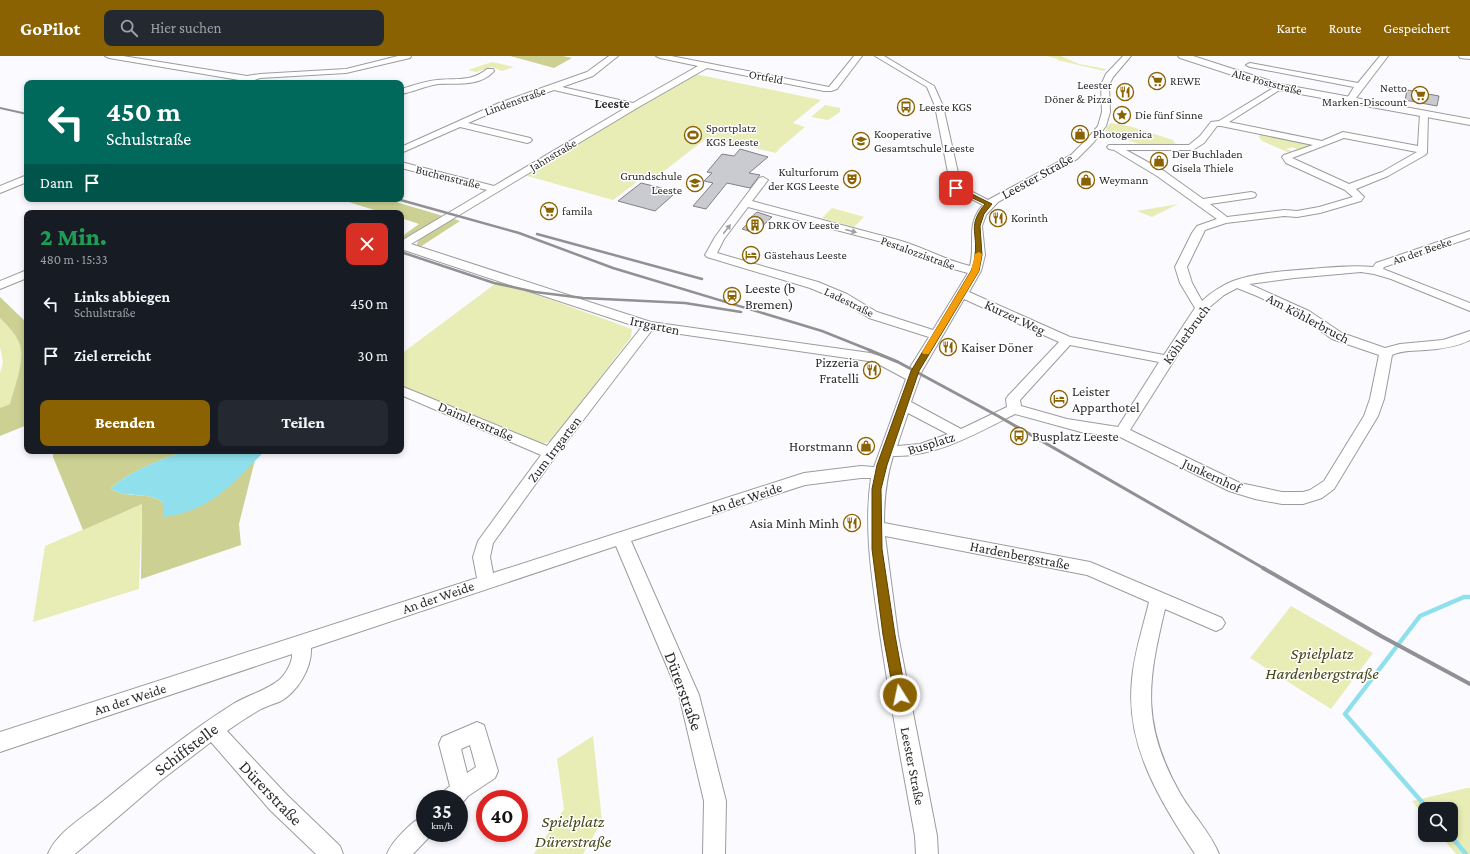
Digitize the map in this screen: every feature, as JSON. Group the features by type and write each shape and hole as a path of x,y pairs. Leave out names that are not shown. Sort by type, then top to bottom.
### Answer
{"main road":[{"name":"Alte Poststraße","path":"1183,56 1278,87 1470,122"}],"street":[{"path":"109,56 247,79 260,76 296,74 347,74 407,56"},
{"path":"553,87 590,74 614,56"},
{"name":"Ortfeld","path":"660,56 824,89 831,89 834,87 858,56"},
{"path":"879,56 930,86 939,106 956,188 989,204"},
{"name":"Leester Straße","path":"930,853 889,635 877,549 877,489 880,473 913,377 936,335 975,271 979,255 977,226 981,214 989,204 1014,188 1066,162 1074,156 1102,144 1102,126 1106,112 1105,84 1109,76 1127,56"},
{"path":"1350,100 1384,56"},
{"path":"1463,56 1470,57"},
{"name":"Jahnstraße","path":"404,244 634,106 720,60"},
{"path":"296,74 311,64"},
{"path":"1250,65 1360,86"},
{"path":"404,91 436,82 464,82 484,76 490,71"},
{"name":"Lindenstraße","path":"404,149 502,105 553,87 634,106"},
{"path":"1221,123 1278,87"},
{"path":"1349,188 1385,174 1422,153 1424,114"},
{"path":"1102,144 1190,148 1196,145 1214,124 1221,123 1323,144"},
{"path":"459,124 527,140"},
{"path":"1201,308 1189,288 1182,273 1181,267 1197,233 1201,228 1224,220 1284,213 1297,214 1320,210 1357,199 1359,197 1349,188 1289,161 1287,157 1343,135 1422,150"},
{"path":"1102,144 1149,165 1224,220"},
{"name":"Buchenstraße","path":"404,166 496,189"},
{"path":"0,190 24,179"},
{"name":"Ladestraße","path":"763,180 719,239 711,255 814,285 843,297 873,315 936,335"},
{"path":"1201,202 1251,195"},
{"name":"Pestalozzistraße","path":"746,203 894,242 950,265 975,271"},
{"name":"An der Beeke","path":"1376,271 1380,265 1470,234"},
{"name":"Irrgarten","path":"404,246 649,326 870,357 885,362 913,377"},
{"name":"Köhlerbruch","path":"1122,432 1201,308 1220,292 1242,282 1347,269 1376,271 1470,307"},
{"path":"0,285 24,275"},
{"name":"Am Köhlerbruch","path":"1242,282 1261,293 1305,314 1337,336 1386,353"},
{"name":"Kurzer Weg","path":"962,293 1067,341 1090,344 1167,360"},
{"name":"Zum Irrgarten","path":"486,581 481,561 481,552 486,541 550,453 649,326"},
{"path":"1386,353 1391,350 1440,345 1462,340 1470,335"},
{"path":"961,435 1014,409 1013,398 1067,341"},
{"name":"Junkernhof","path":"1014,409 1104,432 1122,432 1234,487 1282,498 1303,498 1316,494 1329,485 1371,416 1377,399 1383,361 1386,353"},
{"name":"Daimlerstraße","path":"404,391 550,453"},
{"name":"Busplatz","path":"903,404 961,435"},
{"name":"Busplatz","path":"887,451 907,452 961,435"},
{"name":"An der Weide","path":"0,742 301,644 486,581 804,479 861,472 880,473"},
{"name":"Hardenbergstraße","path":"876,528 1090,568 1216,622"},
{"name":"Dürerstraße","path":"621,537 689,695 715,800 714,854"},
{"path":"1159,598 1143,662 1140,694 1144,734 1157,772 1175,805 1208,854"},
{"name":"Schiffstelle","path":"59,854 75,838 153,774 212,729 257,700 273,695 287,685 294,675 302,657 301,644"},
{"name":"Dürerstraße","path":"212,729 278,802 332,854"},
{"path":"398,854 416,835"}],"green space":[{"path":"510,56 563,56 572,58 554,68"},
{"path":"1047,56 1061,56 1079,64 1106,69 1104,71 1057,60 1058,59"},
{"path":"492,62 514,67 502,71 492,67 476,72 468,70"},
{"name":"Sportplatz KGS Leeste","path":"695,74 821,100 793,123 805,127 776,153 708,137 655,178 646,175 613,200 524,175 639,105"},
{"path":"825,105 840,108 840,112 828,120 811,117"},
{"path":"1110,123 1129,126 1173,140 1177,146 1146,147 1105,131"},
{"path":"1260,133 1271,135 1271,137 1312,145 1299,150 1293,147 1286,149 1294,152 1290,153 1262,141 1259,137"},
{"path":"349,202 396,202 443,216 404,238 404,235 419,224 404,219 404,210 374,210"},
{"path":"1178,204 1152,217 1137,211"},
{"path":"832,208 864,217 854,227 822,218"},
{"path":"451,218 460,221 420,247 417,245 421,237"},
{"path":"499,281 632,329 631,337 552,441 540,444 404,386 404,352"},
{"path":"0,297 24,320 24,426 0,436 0,408 10,404 21,363 21,349 13,332 0,318"},
{"path":"0,318 18,340 21,349 21,363 10,404 0,408 0,373 3,362 0,347"},
{"path":"53,454 176,454 127,476 111,488 121,493 157,499 163,503 163,514 241,474 255,460 239,524 241,545 141,579 142,504 83,530"},
{"path":"142,504 139,589 33,622 45,546"},
{"name":"Spielplatz Hardenbergstraße","path":"1291,606 1373,653 1331,709 1250,658"},
{"name":"Spielplatz Dürerstraße","path":"593,736 602,821 583,854 534,854 564,809 557,759"},
{"path":"1470,788 1470,854 1456,854 1446,842 1458,842 1458,802 1418,802 1418,808 1412,801"}],"water":[{"path":"176,454 262,454 231,484 209,501 196,508 164,517 163,503 158,499 121,493 111,488 127,476 155,462"}],"building":[{"name":"Netto Marken-Discount","path":"1407,90 1439,96 1437,106 1405,100"},
{"name":"Grundschule Leeste","path":"740,149 768,157 749,173 760,175 750,188 727,183 706,209 693,206 713,183 704,181 712,173 707,172 722,154 734,156"},
{"path":"641,183 662,188 656,193 673,195 655,211 618,201"},
{"name":"DRK OV Leeste","path":"757,212 772,217 755,233 742,229 751,221 748,220"}],"waterway":[{"path":"1422,802 1345,714 1420,616 1464,597 1470,597"},
{"path":"1456,842 1466,854"}],"railway":[{"path":"0,108 24,113"},
{"path":"404,201 519,233 613,268 822,331 872,351"},
{"path":"537,234 702,279"},
{"path":"404,253 494,283 535,292 583,298 685,303 741,312"},
{"path":"869,350 898,362 998,416 1265,569"},
{"path":"1263,568 1381,636 1470,684"}],"slow traffic":[{"path":"926,352 975,271 979,254"}],"place":[{"name":"REWE","path":"1157,81"},
{"name":"Leester Döner & Pizza","path":"1125,92"},
{"name":"Netto Marken-Discount","path":"1420,95"},
{"name":"Leeste KGS","path":"906,107"},
{"name":"Die fünf Sinne","path":"1122,115"},
{"name":"Photogenica","path":"1080,134"},
{"name":"Sportplatz KGS Leeste","path":"693,135"},
{"name":"Kooperative Gesamtschule Leeste","path":"861,141"},
{"name":"Der Buchladen Gisela Thiele","path":"1159,161"},
{"name":"Kulturforum der KGS Leeste","path":"852,179"},
{"name":"Weymann","path":"1086,180"},
{"name":"Grundschule Leeste","path":"695,183"},
{"name":"famila","path":"549,211"},
{"name":"Korinth","path":"998,218"},
{"name":"DRK OV Leeste","path":"755,225"},
{"name":"Gästehaus Leeste","path":"751,255"},
{"name":"Leeste (b Bremen)","path":"732,296"},
{"name":"Kaiser Döner","path":"948,347"},
{"name":"Pizzeria Fratelli","path":"872,370"},
{"name":"Leister Apparthotel","path":"1059,399"},
{"name":"Busplatz Leeste","path":"1019,436"},
{"name":"Horstmann","path":"866,446"},
{"name":"Asia Minh Minh","path":"852,523"}],"district":[{"name":"Leeste","path":"612,103"}],"route":[{"path":"900,695 889,635 877,549 877,489 882,465 915,371 975,271 979,255 977,226 981,214 989,204 969,196 956,188"}]}
